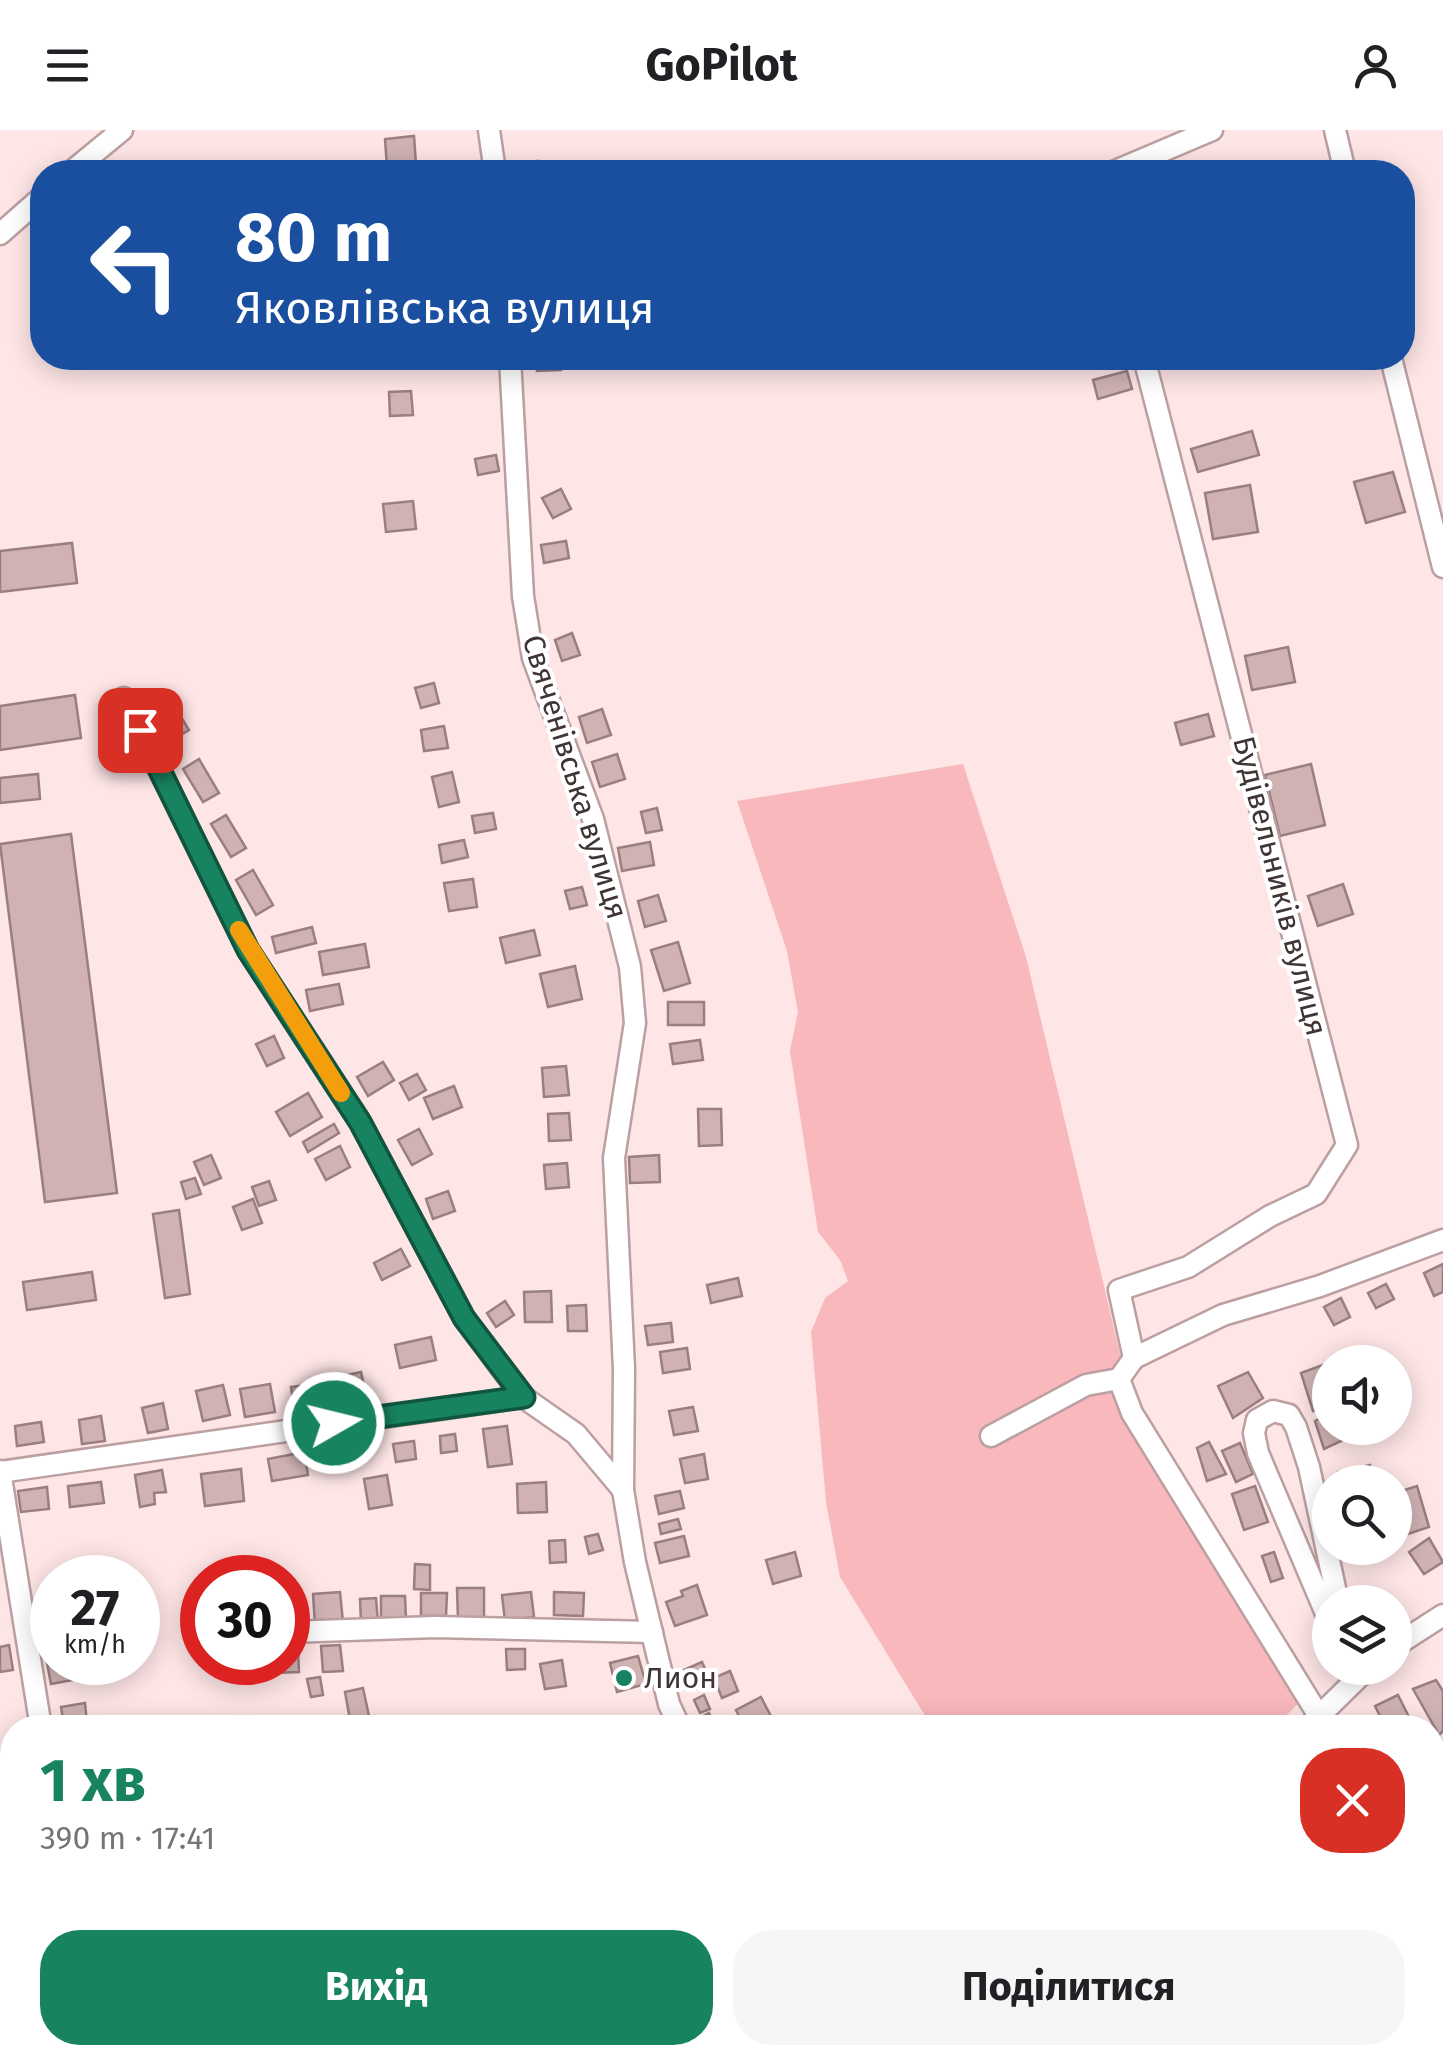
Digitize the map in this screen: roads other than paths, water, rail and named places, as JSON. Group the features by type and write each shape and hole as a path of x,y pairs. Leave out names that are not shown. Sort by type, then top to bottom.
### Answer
{"street":[{"path":"86,160 122,130"},
{"path":"489,130 493,160"},
{"path":"1141,160 1212,130"},
{"path":"1335,130 1342,160"},
{"path":"0,234 30,208"},
{"name":"Свяченівська вулиця","path":"511,370 523,596 533,658 593,819 630,967 636,1023 614,1158 624,1369 624,1490 652,1632 674,1715"},
{"name":"Будівельників вулиця","path":"1134,1358 1119,1290 1188,1266 1270,1216 1316,1194 1347,1145 1147,370"},
{"path":"1394,370 1443,567"},
{"path":"124,698 248,950 360,1122 464,1318 524,1397 576,1434 624,1490"},
{"path":"1120,1380 1134,1358 1222,1314 1320,1286 1443,1240"},
{"path":"990,1436 1086,1384 1120,1380"},
{"path":"1120,1380 1132,1412 1309,1715"},
{"path":"38,1715 0,1472 524,1397"},
{"path":"1314,1585 1258,1453 1254,1433 1258,1420 1273,1411 1289,1415 1296,1427 1309,1467 1334,1585"},
{"path":"1412,1636 1442,1617"},
{"path":"310,1631 436,1626 652,1632"},
{"path":"1319,1715 1346,1685"}],"place":[{"name":"Лион","path":"624,1678"}]}
